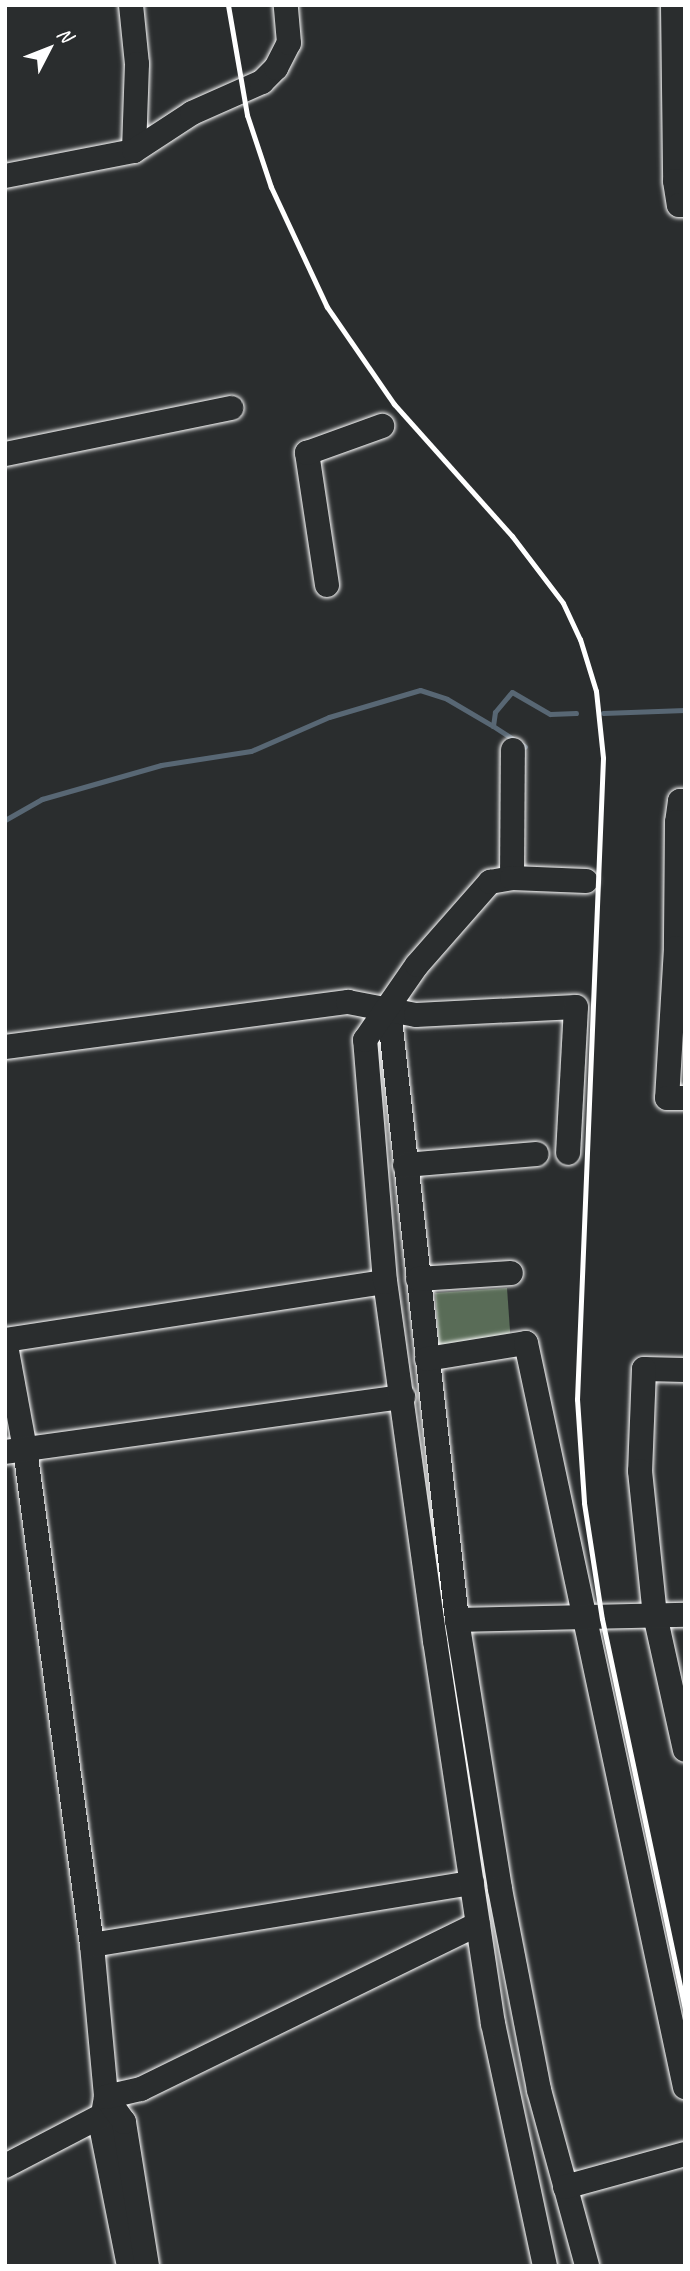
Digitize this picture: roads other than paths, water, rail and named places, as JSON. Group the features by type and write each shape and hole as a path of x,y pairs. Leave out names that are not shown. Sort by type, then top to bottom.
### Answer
{"street":[{"path":"131,5 137,64 134,151"},
{"path":"5,176 134,151 192,113 262,82 280,62 289,43 286,5"},
{"path":"673,5 679,205 685,205"},
{"path":"5,454 231,408"},
{"path":"327,585 307,453 382,426"},
{"path":"512,878 513,750"},
{"path":"685,802 680,802 677,822 681,948 667,1098 685,1098"},
{"path":"545,2266 516,2145 478,1924 385,1282 365,1040 389,1010 417,965 490,882 512,878 586,881"},
{"path":"5,1047 348,1002 416,1015 576,1007 568,1153"},
{"path":"389,1010 457,1620 500,1889 539,2090 587,2266"},
{"path":"405,1165 537,1154"},
{"path":"418,1279 511,1273"},
{"path":"129,2266 100,2126 104,2106 92,1945 15,1450 5,1340 385,1282"},
{"path":"427,1359 526,1343 685,2087"},
{"path":"685,1370 644,1369 640,1472 655,1615 685,1750"},
{"path":"15,1450 403,1397"},
{"path":"457,1620 584,1615 602,1619 685,1615"},
{"path":"92,1945 472,1882"},
{"path":"5,2166 104,2106 478,1924"},
{"path":"104,2106 124,2122 147,2266"},
{"path":"565,2187 685,2154"}],"waterway":[{"path":"5,820 42,799 161,765 251,751 329,717 420,690 447,699 493,726 495,712 512,692 550,714 576,713"},
{"path":"603,713 685,710"},
{"path":"493,726 525,747"}],"railway":[{"path":"228,5 247,115 271,187 327,307 394,404 512,536 563,603 580,639 596,691 603,758 577,1399 584,1503 602,1619 685,2009"}]}
